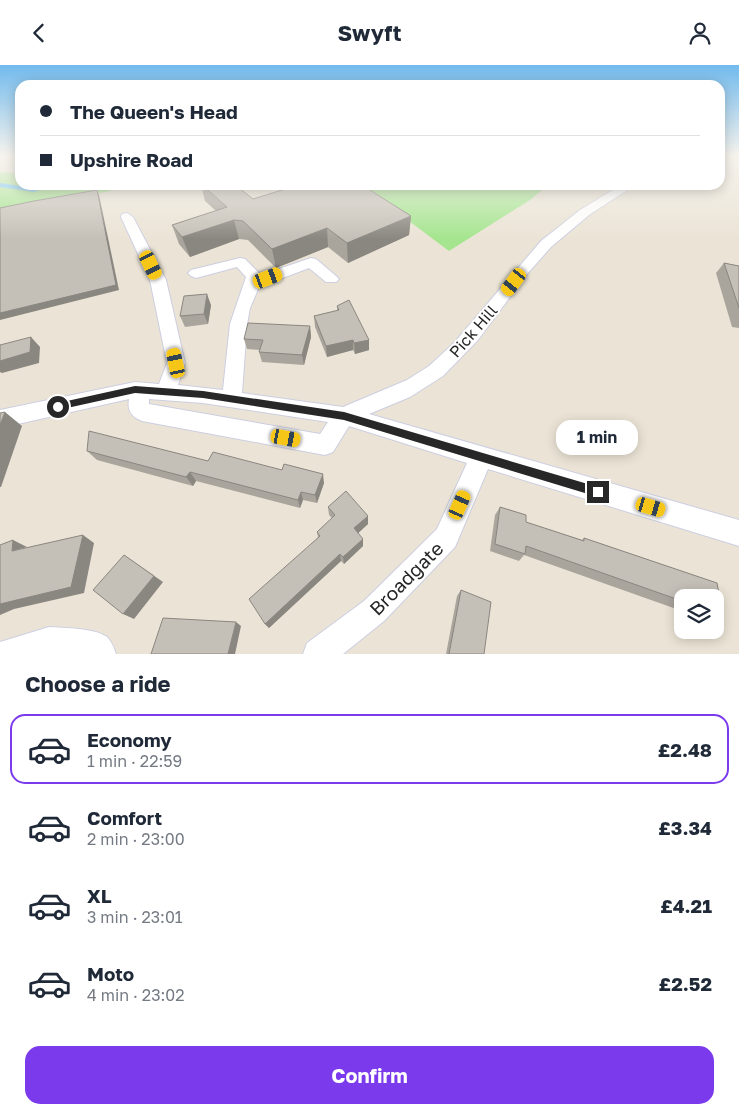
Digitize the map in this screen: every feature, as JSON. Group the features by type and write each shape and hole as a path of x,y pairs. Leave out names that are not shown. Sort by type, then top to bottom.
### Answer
{"street":[{"name":"Pick Hill","path":"344,416 371,403 408,390 435,371 463,347 523,269 556,234 597,202 620,190"},
{"path":"127,217 158,280 176,363 166,391"},
{"path":"196,273 240,262 254,277 253,284 242,307 237,330 232,399"},
{"path":"140,390 138,407 142,412 325,445 344,416"},
{"path":"0,419 140,390 166,391 232,399 344,416 739,533"},
{"name":"Broadgate","path":"318,654 374,611 446,538 482,456"},
{"path":"9,654 49,642 95,647 101,654"}],"lane":[{"path":"253,284 312,261 331,279"}],"green space":[{"path":"0,183 15,183 15,190 115,190 0,212"},
{"path":"368,190 542,190 530,200 449,251"}],"building":[{"path":"97,190 116,285 0,313 0,208"},
{"path":"208,190 241,190 253,199 282,190 370,190 411,216 347,243 327,228 272,249 243,221 234,220 182,237 172,225 227,207"},
{"path":"724,263 739,266 739,308"},
{"path":"207,294 204,314 180,316 184,296"},
{"path":"349,300 369,340 354,343 353,340 326,346 314,316 339,310 337,306"},
{"path":"248,323 310,326 302,355 259,352 263,340 244,339"},
{"path":"31,337 30,352 0,361 0,345"},
{"path":"5,412 0,425 0,413"},
{"path":"89,431 208,461 213,452 282,470 284,464 323,474 315,495 301,492 298,500 190,472 186,477 87,451"},
{"path":"346,491 368,516 354,528 363,539 343,557 340,554 265,624 249,599 320,536 317,532 335,515 328,507"},
{"path":"500,507 526,515 526,522 584,541 584,538 717,583 718,589 674,589 674,598 526,546 525,554 495,544"},
{"path":"83,535 71,587 0,604 0,545 13,540 12,551"},
{"path":"124,555 154,576 123,614 93,590"},
{"path":"461,590 491,602 484,654 449,654"},
{"path":"163,618 236,622 228,654 151,654"}],"waterway":[{"path":"0,185 15,187"}],"route":[{"path":"58,407 135,390 203,395 344,416 598,492"}]}
